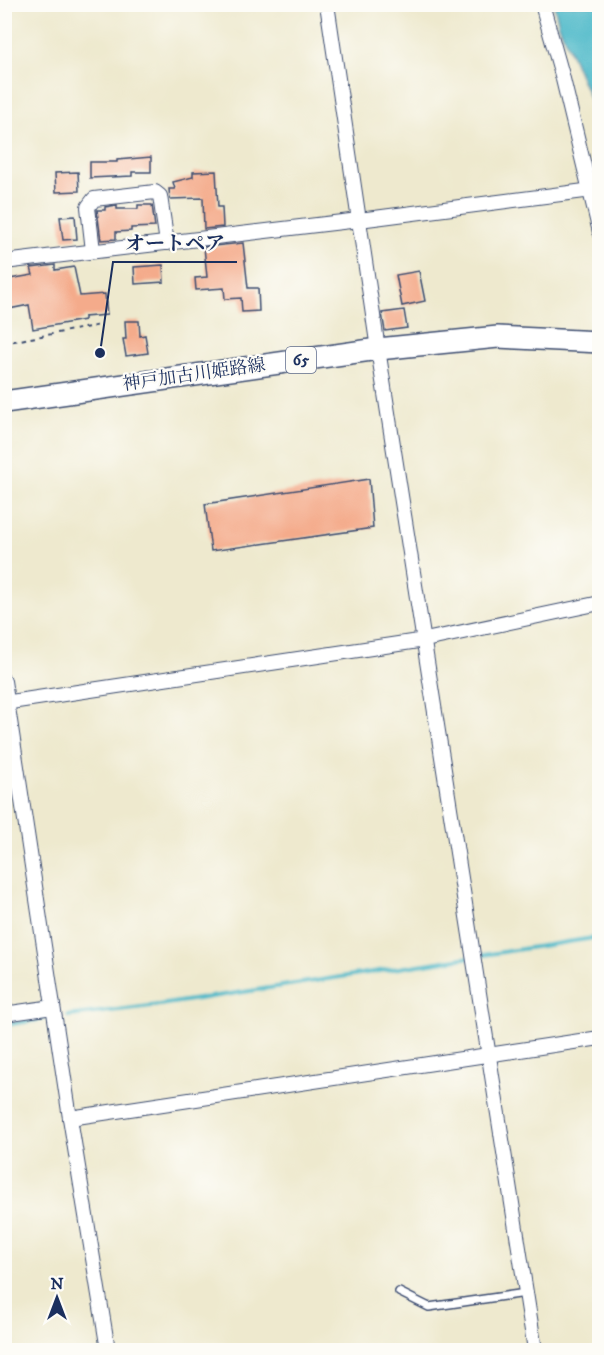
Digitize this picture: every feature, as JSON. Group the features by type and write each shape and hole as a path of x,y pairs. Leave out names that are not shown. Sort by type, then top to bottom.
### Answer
{"main road":[{"name":"神戸加古川姫路線","path":"4,402 378,350 498,337 600,342"}],"street":[{"path":"327,4 378,350 535,1350"},
{"path":"542,4 594,190 600,232"},
{"path":"4,262 594,190"},
{"path":"93,251 88,207 94,199 155,192 160,196 167,243"},
{"path":"6,703 425,640 600,603"},
{"path":"4,681 70,1118 108,1350"},
{"path":"4,1014 53,1007"},
{"path":"70,1118 600,1038"}],"lane":[{"path":"399,1292 429,1307 526,1293"}],"path":[{"path":"4,343 100,325"}],"water":[{"path":"554,5 599,5 599,121 559,25"}],"building":[{"path":"151,157 151,172 132,172 132,176 90,178 90,162 117,162 117,160"},
{"path":"216,171 218,207 222,207 223,227 204,229 203,198 170,199 169,189 175,189 173,182 193,177 193,172"},
{"path":"78,172 79,191 56,192 55,173"},
{"path":"117,205 117,209 138,209 138,205 152,205 155,227 131,228 131,231 116,232 116,239 101,240 97,210 105,210 105,207"},
{"path":"75,216 77,239 63,240 60,217"},
{"path":"243,243 248,288 258,288 259,311 242,312 241,298 225,299 224,288 196,290 195,278 207,277 204,247"},
{"path":"55,265 55,270 74,267 80,296 105,294 107,315 84,317 84,320 33,329 29,305 4,310 4,280 33,275 31,268"},
{"path":"163,265 164,282 135,284 134,267"},
{"path":"419,271 425,301 402,306 396,275"},
{"path":"404,310 407,328 385,331 382,313"},
{"path":"125,321 139,321 140,336 145,335 148,353 126,356 123,339 126,339"},
{"path":"369,479 373,528 211,551 205,504"}],"waterway":[{"path":"68,1016 159,1005 600,937"},
{"path":"4,1025 43,1019"}],"place":[{"name":"オートペア","path":"100,353"}]}
